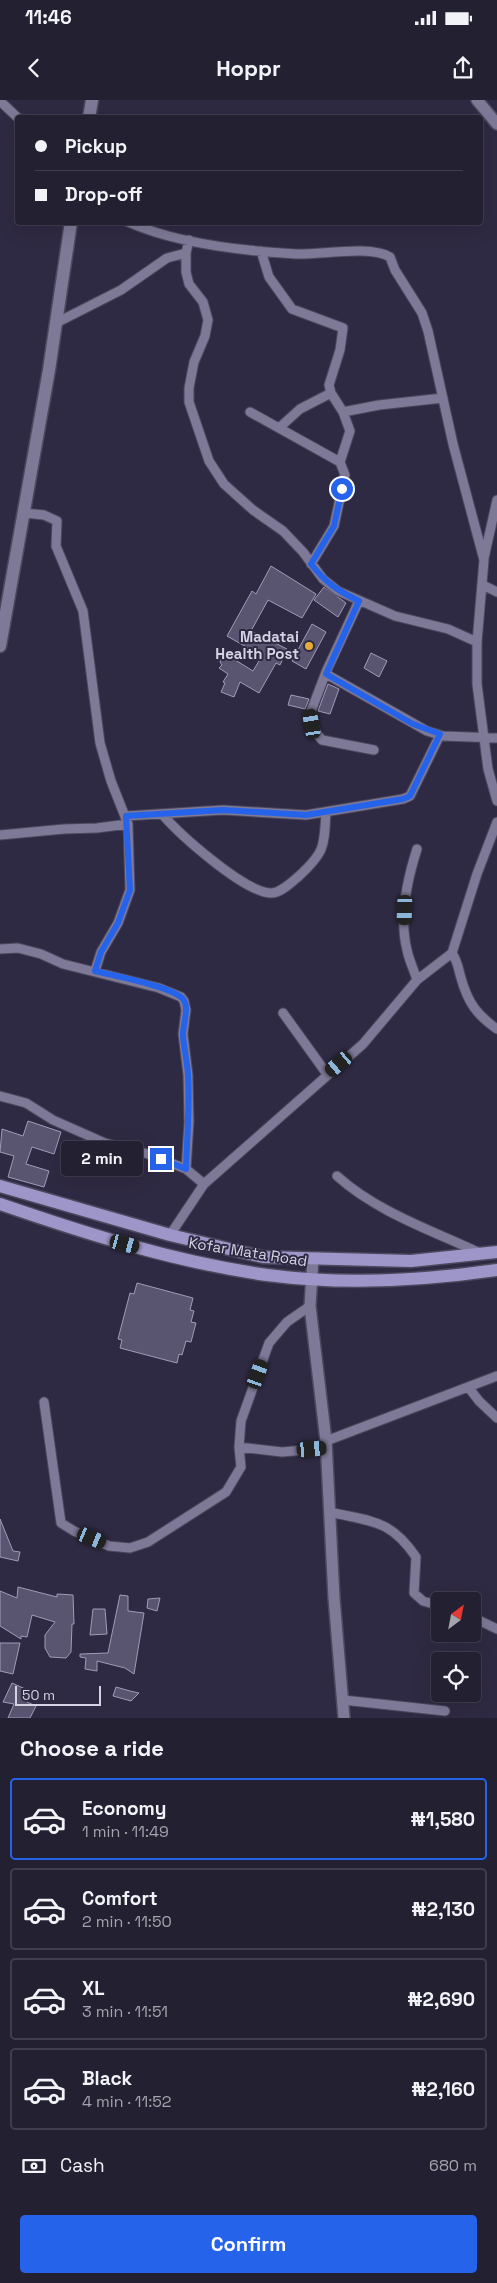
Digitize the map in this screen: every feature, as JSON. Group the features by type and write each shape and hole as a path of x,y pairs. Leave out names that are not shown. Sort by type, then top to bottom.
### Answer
{"main road":[{"path":"89,115 92,100"},
{"path":"0,646 56,324 71,225"},
{"name":"Kofar Mata Road","path":"0,1186 170,1235 263,1257 411,1261 497,1252"},
{"name":"Kofar Mata Road","path":"0,1204 90,1235 161,1253 267,1275 312,1279 440,1278 497,1270"}],"street":[{"path":"477,100 497,124"},
{"path":"0,101 15,115"},
{"path":"138,225 189,240 261,251 298,254 346,252 382,254 390,257 395,270 422,313 434,348 453,444 484,560"},
{"path":"189,240 186,254 186,272 190,284 203,302 208,320 206,336 194,362 189,388 189,402 210,461 224,484 253,510 283,531 303,552 323,579 338,591 395,616 448,629 477,642"},
{"path":"261,251 269,277 292,308 343,328 340,350 329,385 331,394 343,412 350,431 340,462 345,475 334,526 311,564"},
{"path":"56,324 121,290 167,258 186,254"},
{"path":"279,428 300,410 331,394"},
{"path":"343,412 379,405 443,398"},
{"path":"250,412 340,462"},
{"path":"497,500 484,560 477,642 477,684 483,737 488,769 497,801"},
{"path":"24,513 44,515 57,520 56,546 83,611 100,743 111,781 127,820 130,890 118,923 101,952 95,971"},
{"path":"483,585 497,592"},
{"path":"359,601 310,714 316,733 322,740 374,750"},
{"path":"326,674 427,731 440,734 497,738"},
{"path":"0,836 64,829 97,828 127,820 162,814 223,810 306,815 408,798 440,734"},
{"path":"162,814 179,833 242,882 272,894 288,885 316,860 324,843 326,812"},
{"path":"170,1235 204,1184 362,1044 417,980 452,953 477,874 497,822"},
{"path":"417,849 406,895 405,926 407,950 417,980"},
{"path":"0,949 18,948 42,954 63,964 159,988 181,997 186,1010 183,1034 188,1075 189,1122 186,1169"},
{"path":"452,953 458,963 465,992 473,1008 481,1018 497,1029"},
{"path":"283,1013 327,1074"},
{"path":"0,1096 26,1103 54,1120 105,1143 148,1154 186,1169 204,1184"},
{"path":"336,1176 374,1204 480,1253"},
{"path":"313,1259 310,1306 326,1444 334,1598 344,1718"},
{"path":"44,1402 61,1522 74,1531 109,1546 130,1548 148,1542 226,1492 241,1467 239,1447 241,1421 269,1343 287,1322 310,1306"},
{"path":"239,1447 282,1452 326,1444 497,1376"},
{"path":"469,1388 478,1401 497,1418"},
{"path":"330,1512 382,1524 393,1530 416,1557 414,1593 423,1601 431,1603"},
{"path":"481,1621 497,1629"},
{"path":"343,1700 445,1711"}],"building":[{"path":"271,566 316,594 302,618 268,600 251,631 287,649 280,665 276,663 259,693 240,682 234,697 221,692 225,683 223,682 228,674 219,668 222,665 220,662 224,653 253,671 262,656 227,636 252,591 256,594"},
{"path":"324,587 346,603 338,617 314,600"},
{"name":"Madatai Health Post","path":"312,624 326,632 306,669 292,661"},
{"path":"371,653 387,661 379,677 364,668"},
{"path":"328,684 339,689 330,714 318,711"},
{"path":"291,695 309,699 305,709 288,705"},
{"path":"28,1121 61,1132 54,1154 32,1147 26,1164 49,1171 44,1187 8,1177 14,1156 0,1152 2,1129 23,1136"},
{"path":"137,1283 193,1298 190,1310 194,1311 191,1322 196,1323 191,1342 186,1341 182,1355 179,1354 177,1363 120,1348 122,1340 118,1339 130,1293 134,1294"},
{"path":"0,1519 13,1551 20,1552 18,1561 0,1557"},
{"path":"18,1587 57,1597 57,1594 73,1595 74,1624 72,1624 71,1652 66,1658 50,1657 45,1648 45,1635 55,1622 32,1615 27,1637 21,1636 21,1639 0,1626 0,1591 17,1598"},
{"path":"120,1595 128,1596 128,1611 144,1613 134,1674 125,1668 97,1661 97,1671 85,1669 86,1658 80,1657 80,1654 108,1653"},
{"path":"160,1598 157,1611 147,1608 148,1599"},
{"path":"93,1609 105,1609 107,1634 90,1635"},
{"path":"0,1643 20,1643 13,1674 0,1671"},
{"path":"12,1683 32,1692 27,1702 36,1706 30,1718 8,1718 14,1704 3,1702"},
{"path":"116,1687 139,1693 131,1701 113,1696"}],"place":[{"name":"Madatai Health Post","path":"309,646"}],"route":[{"path":"161,1159 186,1169 189,1122 188,1075 183,1034 186,1010 184,1001 181,997 159,988 95,971 101,952 118,923 130,890 128,824 126,816 223,810 306,815 408,798 440,734 427,731 413,724 326,674 359,601 338,591 323,579 311,564 334,526 342,489"}]}
